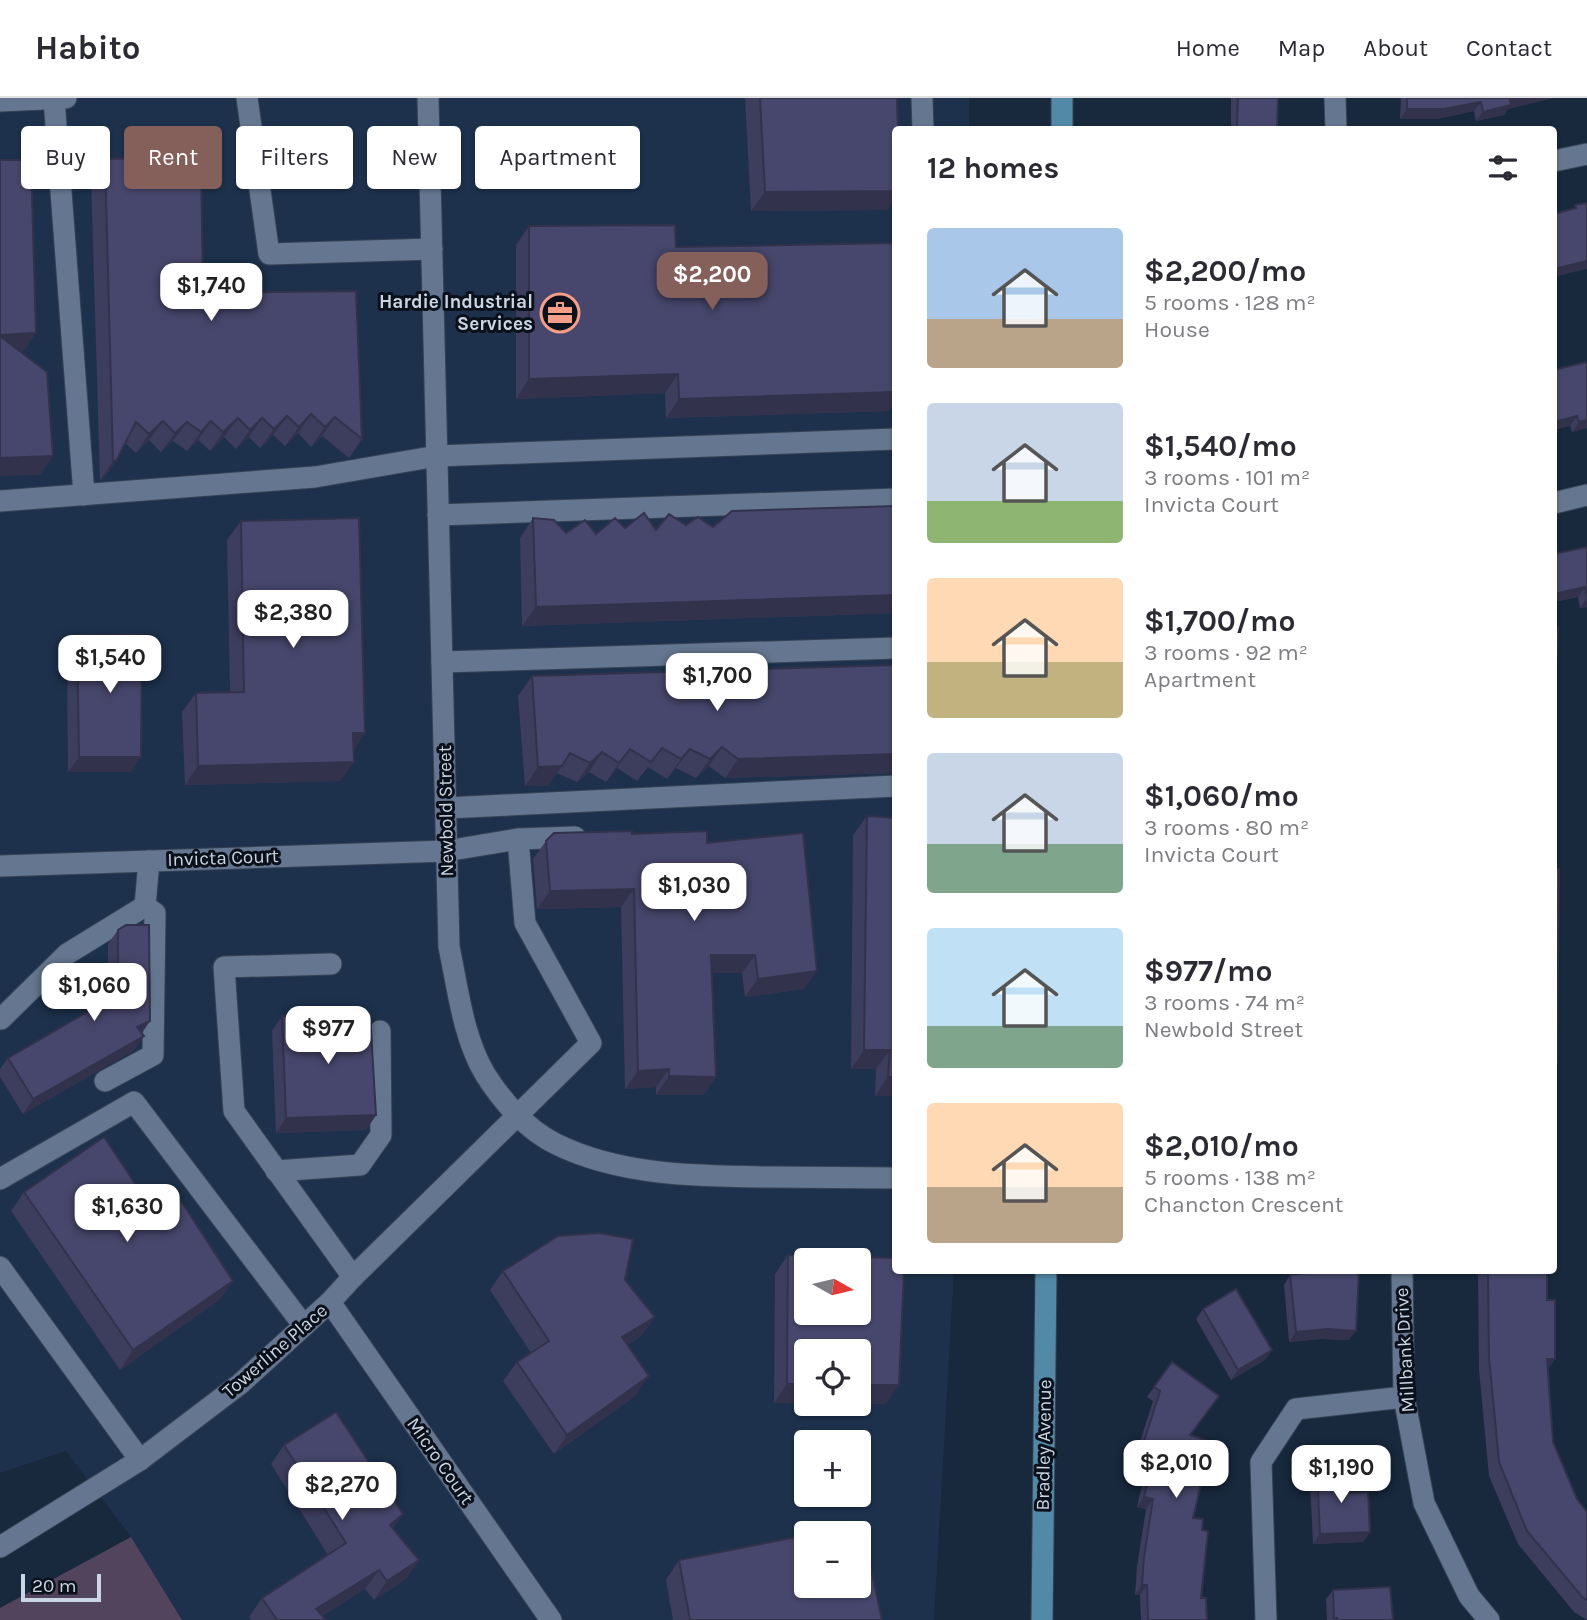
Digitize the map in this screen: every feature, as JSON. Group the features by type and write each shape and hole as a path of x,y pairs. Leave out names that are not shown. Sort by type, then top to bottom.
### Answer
{"main road":[{"path":"1062,98 1062,126"},
{"name":"Bradley Avenue","path":"1042,1620 1046,1274"}],"street":[{"path":"0,101 66,98"},
{"path":"247,98 268,254 432,249"},
{"name":"Newbold Street","path":"428,98 449,947 466,1027 484,1072 517,1116 554,1143 599,1161 631,1168 712,1177 892,1178"},
{"path":"922,98 923,126"},
{"path":"1335,98 1336,126"},
{"path":"54,99 84,495"},
{"path":"1557,161 1587,154"},
{"path":"0,501 315,477 437,456 892,439"},
{"path":"1557,501 1587,495"},
{"path":"439,515 892,499"},
{"path":"442,662 892,648"},
{"path":"446,808 892,786"},
{"name":"Invicta Court","path":"0,866 446,851 518,839 597,836"},
{"name":"Towerline Place","path":"0,1547 139,1461 240,1384 330,1303 353,1277 591,1043 525,923 518,839"},
{"path":"145,906 149,861"},
{"path":"0,1020 67,954 145,906"},
{"path":"105,1081 153,1055 155,913 145,906"},
{"path":"331,964 224,967 234,1111 353,1277"},
{"path":"276,1171 360,1165 382,1135 380,1031"},
{"path":"0,1179 134,1102 304,1326"},
{"path":"0,1267 139,1461"},
{"name":"Millbank Drive","path":"1402,1274 1404,1397 1423,1503 1469,1596 1489,1620"},
{"name":"Micro Court","path":"330,1303 551,1620"},
{"path":"1265,1620 1261,1462 1296,1409 1404,1397"}],"shaded area":[{"path":"0,98 969,98 969,126 892,126 892,1274 954,1274 934,1620 182,1620 131,1537 66,1451 0,1473"},
{"path":"131,1537 182,1620 0,1620 0,1608"}],"building":[{"path":"760,98 897,98 898,126 892,126 892,191 765,192"},
{"path":"1238,98 1278,98 1277,126 1237,126"},
{"path":"1407,98 1519,98 1510,100 1511,105 1483,112 1481,102 1444,109 1407,109"},
{"path":"110,159 124,159 124,189 201,189 203,293 356,291 362,439 335,417 325,427 311,414 299,427 287,416 274,429 262,418 250,430 238,418 223,432 211,421 201,432 187,422 175,433 163,421 149,434 136,422 116,461 113,461 106,189 110,189"},
{"path":"0,160 21,160 21,189 32,189 36,333 0,335"},
{"path":"1587,203 1587,261 1557,268 1557,213 1576,208 1575,205"},
{"path":"675,225 676,247 892,243 892,392 679,399 678,374 529,379 529,226"},
{"path":"0,336 47,372 53,456 0,458"},
{"path":"1587,362 1587,420 1579,422 1577,416 1557,421 1557,369"},
{"path":"892,506 892,595 536,607 533,518 554,520 566,533 585,520 596,534 615,518 625,528 644,513 656,530 669,514 686,525 698,517 713,527 732,511"},
{"path":"359,518 365,733 353,733 354,762 198,766 196,693 244,692 241,521"},
{"path":"1587,547 1587,596 1585,587 1557,593 1557,553"},
{"path":"142,634 141,757 79,757 77,635"},
{"path":"892,665 892,754 738,759 722,747 710,759 690,749 681,759 662,748 651,762 630,749 619,763 602,752 590,763 570,753 562,766 538,767 532,676"},
{"path":"867,816 892,818 892,1077 888,1077 890,1050 864,1050"},
{"path":"632,831 632,834 707,831 707,843 803,833 817,971 758,979 755,955 711,955 716,1077 669,1076 669,1069 638,1071 634,889 550,891 546,841 554,833"},
{"path":"1557,869 1559,869 1557,1063"},
{"path":"126,925 149,925 150,1021 137,1027 144,1036 33,1099 8,1058 118,994 118,930"},
{"path":"370,1014 376,1115 286,1118 282,1016"},
{"path":"104,1137 158,1218 181,1201 233,1281 133,1350 24,1192"},
{"path":"599,1233 633,1239 625,1280 655,1317 622,1337 649,1376 567,1435 517,1362 549,1341 503,1271 558,1236"},
{"path":"788,1255 794,1255 794,1325 872,1325 872,1257 892,1258 892,1274 904,1274 899,1385 871,1385 871,1339 794,1339 794,1384 787,1384"},
{"path":"1359,1274 1356,1331 1328,1329 1296,1332 1290,1275"},
{"path":"1488,1274 1547,1274 1547,1300 1555,1300 1555,1359 1547,1359 1553,1442 1577,1499 1587,1512 1587,1600 1527,1531 1499,1462 1489,1357"},
{"path":"1236,1289 1272,1350 1238,1370 1203,1309"},
{"path":"1172,1362 1219,1396 1190,1435 1208,1441 1196,1478 1202,1480 1193,1518 1203,1519 1202,1530 1208,1531 1201,1598 1206,1598 1207,1620 1148,1620 1147,1585 1142,1585 1153,1499 1144,1497 1154,1455 1141,1451 1160,1391 1154,1387"},
{"path":"336,1412 403,1514 390,1525 419,1560 387,1581 379,1570 316,1609 326,1620 277,1620 262,1598 346,1543 284,1445"},
{"path":"1346,1470 1347,1493 1368,1492 1370,1532 1320,1534 1317,1472"},
{"path":"794,1538 794,1598 871,1598 871,1569 882,1620 690,1620 679,1560"},
{"path":"1390,1587 1393,1620 1334,1618 1333,1590"}],"place":[{"name":"Hardie Industrial Services","path":"560,313"}]}
